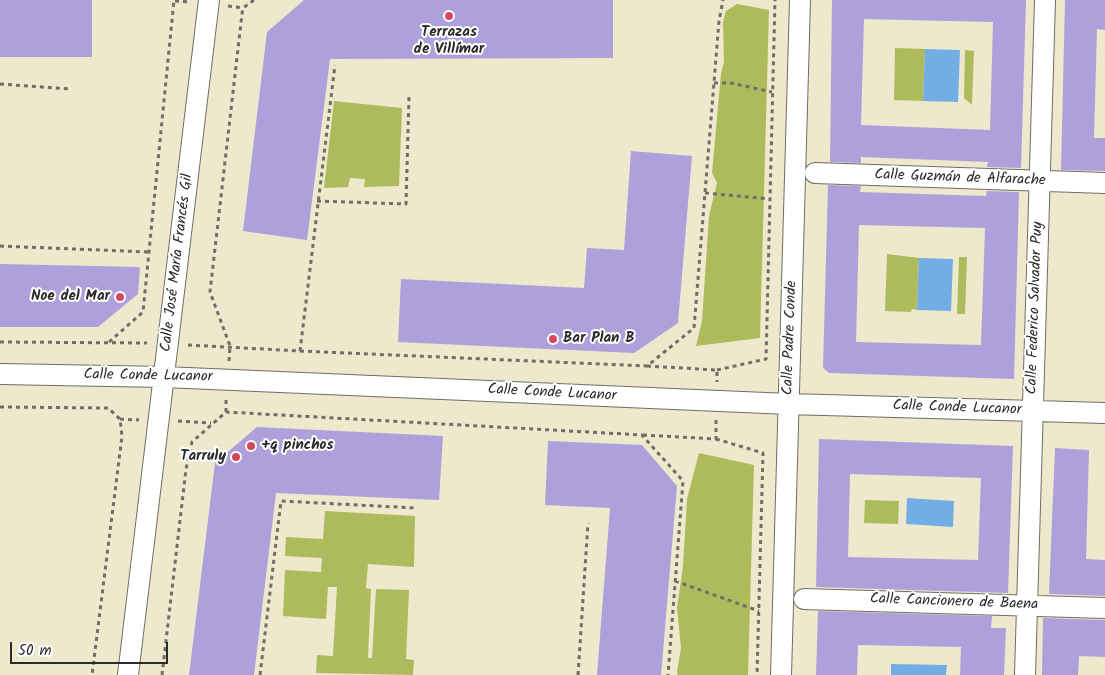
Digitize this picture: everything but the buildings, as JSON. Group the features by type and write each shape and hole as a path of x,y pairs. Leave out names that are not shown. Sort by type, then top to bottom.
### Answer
{"street":[{"name":"Calle José María Francés Gil","path":"128,675 209,0"},
{"name":"Calle Padre Conde","path":"781,675 800,0"},
{"name":"Calle Federico Salvador Puy","path":"1025,675 1045,0"},
{"name":"Calle Guzmán de Alfarache","path":"815,174 1105,183"},
{"name":"Calle Conde Lucanor","path":"0,374 164,377 789,404 1105,413"},
{"name":"Calle Cancionero de Baena","path":"804,599 1105,608"}],"path":[{"path":"108,342 143,312 174,0"},
{"path":"230,346 210,292 242,14 243,8 254,0"},
{"path":"0,342 108,342 230,346 300,351 647,366 694,328 719,21 723,0"},
{"path":"717,370 766,359 775,0"},
{"path":"300,351 334,65"},
{"path":"714,83 731,83 772,92"},
{"path":"0,84 70,88"},
{"path":"317,201 406,204 409,97"},
{"path":"705,193 770,200"},
{"path":"0,246 149,252"},
{"path":"0,407 108,408 120,419 122,436 92,675"},
{"path":"162,675 186,469 192,442 226,412 642,435 683,481 668,675"},
{"path":"716,438 763,453 757,675"},
{"path":"260,675 281,501 416,508"},
{"path":"578,675 588,524"},
{"path":"675,581 759,611"}],"green space":[{"path":"737,4 769,10 760,338 696,346 702,321 709,216 717,183 712,173 721,73 724,62 723,22 726,11"},
{"path":"895,48 925,49 923,101 894,100"},
{"path":"965,50 974,51 972,105 964,98"},
{"path":"334,101 402,108 399,186 364,187 365,179 350,178 348,187 324,188"},
{"path":"887,254 919,258 917,310 912,309 911,312 885,311"},
{"path":"959,257 967,257 965,314 957,314"},
{"path":"699,453 754,465 748,675 678,675 677,672 681,648 677,608 683,566 687,499"},
{"path":"865,500 899,501 898,524 864,523"},
{"path":"325,511 415,516 414,567 368,564 366,588 371,589 368,658 372,658 376,589 409,590 406,659 414,660 413,675 316,673 317,655 333,656 337,587 328,587 326,619 283,616 285,570 321,572 322,558 285,556 286,537 323,539"}],"water":[{"path":"925,49 960,50 958,102 923,101"},
{"path":"919,258 953,259 951,311 917,310"},
{"path":"907,498 954,501 953,527 906,524"},
{"path":"891,664 947,665 946,675 891,675"}],"place":[{"name":"Terrazas de Villímar","path":"449,16"},
{"name":"Noe del Mar","path":"120,297"},
{"name":"Bar Plan B","path":"553,339"},
{"name":"+q pinchos","path":"251,446"},
{"name":"Tarruly","path":"236,457"}]}
